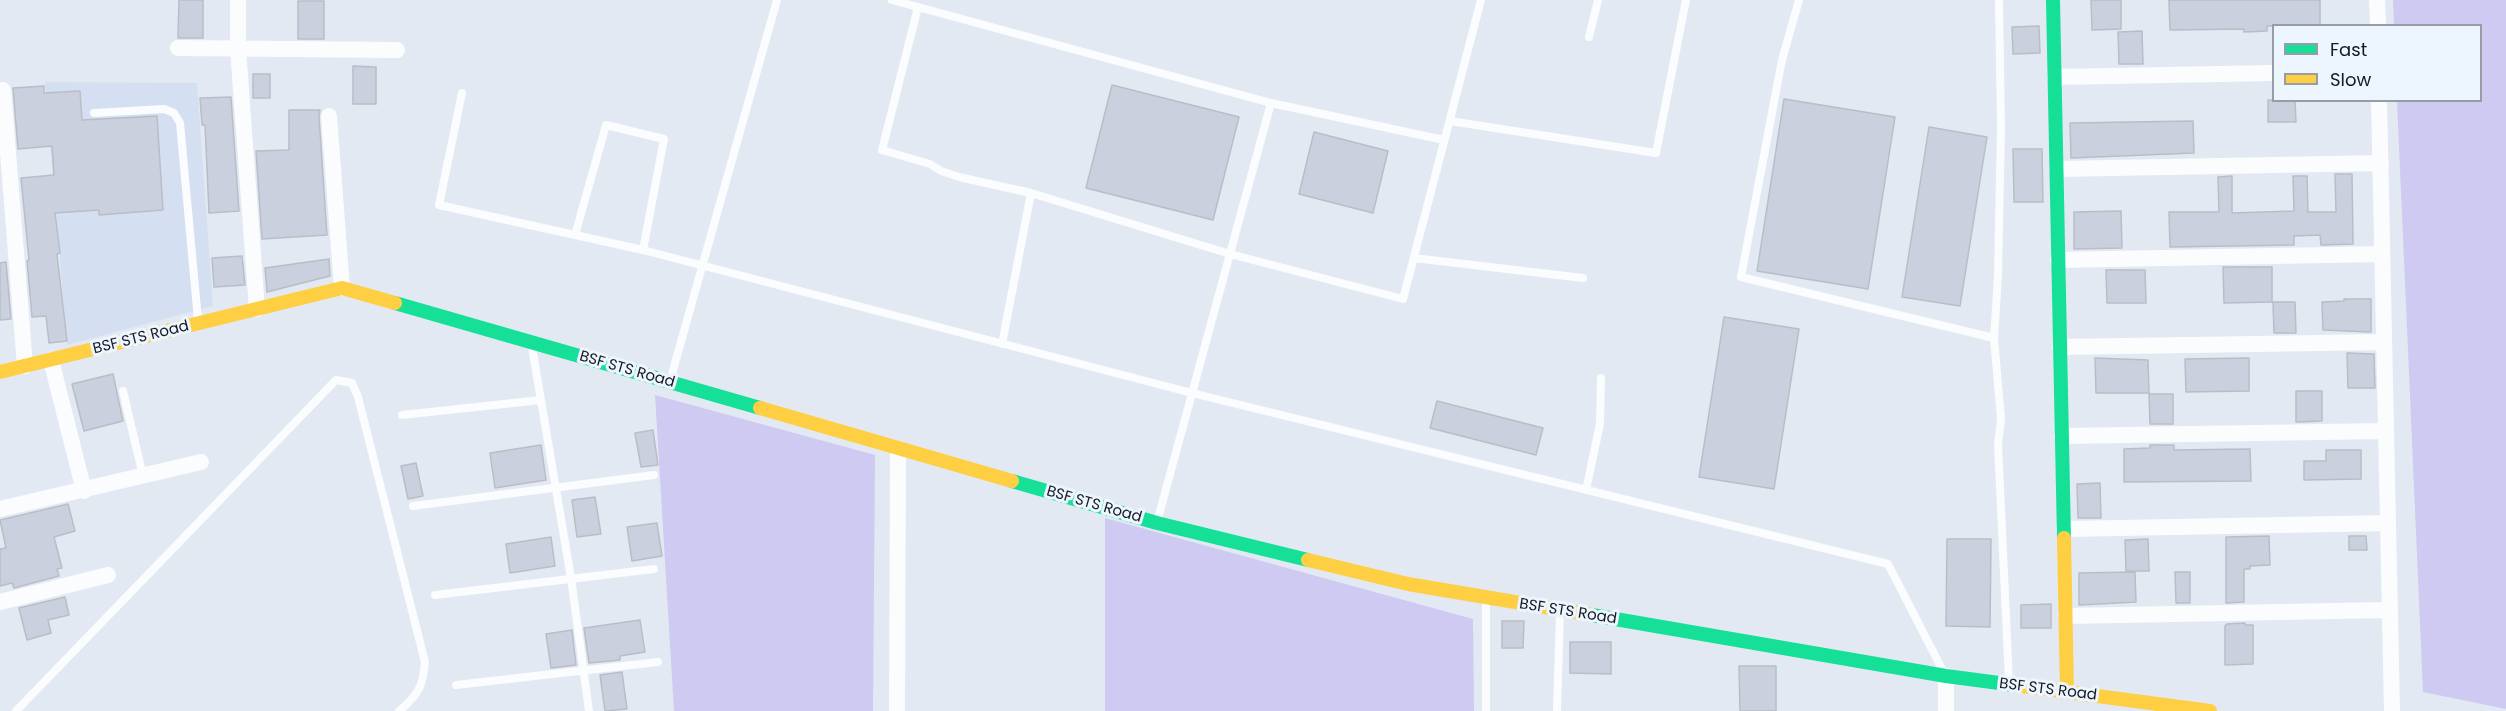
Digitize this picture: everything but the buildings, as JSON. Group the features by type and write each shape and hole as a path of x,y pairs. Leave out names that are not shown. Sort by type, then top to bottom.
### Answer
{"street":[{"path":"238,0 238,49 257,309"},
{"path":"2053,0 2067,692"},
{"path":"2377,0 2378,24"},
{"path":"178,48 397,50"},
{"path":"2055,77 2272,73"},
{"path":"3,90 25,366"},
{"path":"2379,102 2391,711"},
{"path":"329,116 342,288"},
{"path":"2057,169 2380,163"},
{"path":"2058,260 2382,254"},
{"name":"BSF STS Road","path":"0,372 342,288 1157,523 1408,584 1946,676 2210,711"},
{"path":"2060,347 2384,342"},
{"path":"51,360 84,491"},
{"path":"2062,436 2386,431"},
{"path":"897,711 898,448"},
{"path":"0,510 201,462"},
{"path":"2064,529 2388,523"},
{"path":"0,602 108,575"},
{"path":"2066,616 2389,610"},
{"path":"1946,676 1946,711"}],"lane":[{"path":"669,382 777,0"},
{"path":"892,0 1271,103 1444,140"},
{"path":"918,7 882,150 930,164 941,171 959,177 1031,193 1230,254 1403,299 1481,0"},
{"path":"1589,37 1598,0"},
{"path":"1450,121 1656,153 1686,0"},
{"path":"1799,0 1782,60 1742,277 1994,338"},
{"path":"1999,0 2000,162 1998,275 1994,338 2001,419 1998,444 2009,685"},
{"path":"462,93 440,205 643,250 1192,393 1888,564 1946,676"},
{"path":"1157,523 1271,103"},
{"path":"94,113 164,109 174,112 180,123 199,323"},
{"path":"575,235 606,125 664,139 643,250"},
{"path":"1002,344 1031,193"},
{"path":"1414,258 1583,278"},
{"path":"531,342 572,578 589,711"},
{"path":"1586,490 1600,424 1601,378"},
{"path":"16,711 336,380 352,383 358,397 425,662 423,683 413,699 399,711"},
{"path":"123,391 143,476"},
{"path":"402,416 540,400"},
{"path":"414,506 654,475"},
{"path":"435,595 654,569"},
{"path":"1486,598 1484,627 1486,711"},
{"path":"1557,711 1560,610"},
{"path":"456,685 658,662"}],"shaded area":[{"path":"2393,0 2506,0 2506,709 2423,692 2397,102 2482,102 2482,24 2394,24"},
{"path":"45,82 197,83 213,306 67,345"},
{"path":"655,395 875,455 873,711 674,711"},
{"path":"1105,518 1473,619 1474,711 1105,711"}],"traffic: fast":[{"path":"2053,0 2064,538"},
{"path":"395,303 760,408"},
{"path":"1012,481 1157,523 1308,560"},
{"path":"1592,615 1946,676 2022,686"}],"traffic: slow":[{"path":"0,372 342,288 395,303"},
{"path":"760,408 1012,481"},
{"path":"2064,538 2067,692"},
{"path":"1308,560 1408,584 1592,615"},
{"path":"2022,686 2210,711"}]}
